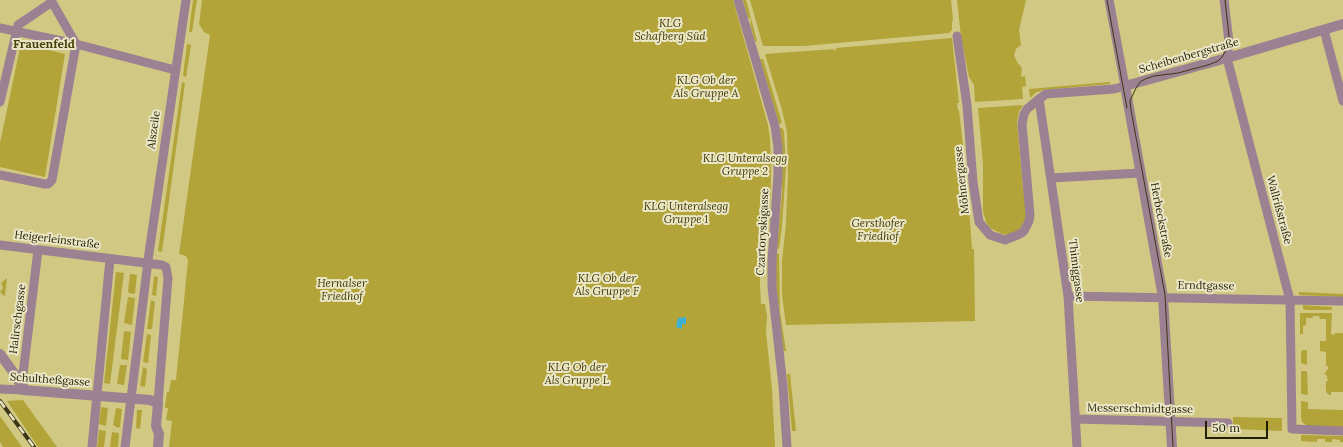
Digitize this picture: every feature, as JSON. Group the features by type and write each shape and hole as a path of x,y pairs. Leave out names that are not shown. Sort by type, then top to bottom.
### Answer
{"street":[{"name":"Alszeile","path":"125,447 148,263 186,0"},
{"name":"Czartoryskigasse","path":"738,0 775,126 778,147 772,287 782,380 787,447"},
{"name":"Herbeckstraße","path":"1109,0 1163,297 1172,447"},
{"name":"Wallrißstraße","path":"1224,0 1229,42 1227,58 1290,300 1292,429 1343,430"},
{"path":"0,102 18,25 52,1 76,44 51,182 45,184 0,175"},
{"name":"Scheibenbergstraße","path":"1039,99 1046,94 1114,89 1343,24"},
{"path":"0,28 76,44 175,70"},
{"path":"1324,30 1343,101"},
{"name":"Möhnergasse","path":"957,36 967,105 973,182 979,222 990,235 999,239 1005,240 1020,234 1024,231 1029,221 1030,215 1023,119 1027,109 1039,99"},
{"name":"Thimiggasse","path":"1039,99 1068,296 1077,447"},
{"path":"1051,178 1140,174"},
{"name":"Heigerleinstraße","path":"0,245 162,264 166,268 168,278 158,403"},
{"name":"Halirschgasse","path":"23,390 22,374 38,250"},
{"path":"92,447 110,259"},
{"name":"Erndtgasse","path":"1068,296 1343,301"},
{"path":"0,354 16,376 23,390"},
{"name":"Schultheßgasse","path":"0,389 130,398 150,400 158,403"},
{"path":"158,403 156,426 159,434 158,447"},
{"name":"Messerschmidtgasse","path":"1076,419 1228,423"}],"green space":[{"path":"193,0 197,0 192,32 189,32"},
{"name":"Hernalser Friedhof","path":"202,0 733,0 768,125 770,139 770,213 765,266 760,266 760,285 761,304 765,304 767,316 766,332 772,389 775,447 169,447 172,421 166,420 168,408 165,408 165,406 171,380 176,380 188,261 186,256 179,254 210,35 204,32 199,24"},
{"path":"743,0 746,0 757,41 755,42 750,18 748,18"},
{"path":"750,0 951,0 953,19 952,30 949,33 804,46 763,46"},
{"path":"957,0 1026,0 1019,30 1021,45 1016,49 1014,55 1022,68 1021,77 1025,76 1026,86 1022,87 1023,99 975,102 974,85 969,77 961,37"},
{"name":"Gersthofer Friedhof","path":"952,38 959,103 957,103 967,180 972,249 974,249 975,321 786,325 782,295 782,261 786,223 788,174 787,132 765,54 834,49 834,51 836,48"},
{"path":"21,43 65,54 45,177 0,167 0,143"},
{"path":"187,44 191,45 186,77 183,76"},
{"path":"760,59 763,59 782,123 779,124"},
{"path":"182,82 185,83 162,252 158,251"},
{"path":"1110,82 1110,84 1043,90 1035,93 1030,98 1029,89"},
{"path":"1023,105 1019,112 1017,122 1023,188 1027,209 1026,218 1019,230 1009,235 1002,234 990,228 986,222 983,211 983,164 978,108"},
{"path":"779,128 782,128 784,131 786,168 782,226 779,249 777,249 782,191 782,157"},
{"path":"776,253 779,254 780,311 786,351 783,351 776,282"},
{"path":"116,272 124,273 110,384 104,383"},
{"path":"130,274 137,275 134,294 129,293 128,291"},
{"path":"154,276 158,277 156,296 152,295"},
{"path":"7,278 4,296 0,292 3,288 1,283"},
{"path":"1299,292 1343,294 1343,297 1299,295"},
{"path":"128,297 135,298 132,325 124,323"},
{"path":"151,300 155,302 152,329 147,329"},
{"path":"1303,305 1332,307 1332,310 1306,310 1303,309"},
{"path":"1300,313 1332,313 1331,334 1335,335 1335,333 1343,333 1343,392 1331,392 1331,395 1329,395 1326,392 1326,386 1324,386 1326,385 1326,381 1328,381 1326,374 1324,373 1328,370 1328,366 1326,366 1326,352 1320,351 1320,341 1326,341 1326,319 1320,319 1319,316 1306,318 1306,325 1303,326 1303,334 1300,334"},
{"path":"124,331 131,332 128,360 121,359"},
{"path":"147,334 151,335 148,363 143,362"},
{"path":"1303,350 1307,350 1307,365 1301,363 1301,352"},
{"path":"120,365 127,365 124,385 117,384"},
{"path":"143,367 147,369 145,387 140,386"},
{"path":"1301,371 1307,371 1308,395 1301,394"},
{"path":"787,374 790,374 796,431 792,431"},
{"path":"23,400 57,447 38,447 7,401"},
{"path":"1301,401 1308,402 1308,409 1343,410 1343,428 1307,426 1302,422 1301,418"},
{"path":"101,407 108,408 106,426 99,424"},
{"path":"116,408 122,409 120,427 118,428 113,425"},
{"path":"137,410 142,410 140,429 136,428"},
{"path":"0,416 22,447 3,447 0,442"},
{"path":"1233,417 1282,418 1282,431 1233,429"},
{"path":"99,430 106,431 104,447 97,447"},
{"path":"112,432 119,433 118,447 110,447"},
{"path":"1301,435 1343,436 1343,442 1332,439 1332,442 1325,442 1325,439 1317,439 1317,442 1301,441"}],"water":[{"path":"686,317 686,324 682,324 682,329 676,327 678,318"}],"tram line":[{"path":"1107,0 1127,108"},
{"path":"1173,447 1165,295 1130,101 1140,82 1145,79 1154,76 1178,73 1208,65 1218,61 1222,57 1228,47 1229,36 1225,0"}],"railway":[{"path":"0,401 34,447"}],"district":[{"name":"Frauenfeld","path":"44,45"}],"park label":[{"name":"KLG Schafberg Süd","path":"670,30"},
{"name":"KLG Ob der Als Gruppe A","path":"706,87"},
{"name":"KLG Unteralsegg Gruppe 2","path":"745,165"},
{"name":"KLG Unteralsegg Gruppe 1","path":"686,213"},
{"name":"KLG Ob der Als Gruppe F","path":"607,285"},
{"name":"KLG Ob der Als Gruppe L","path":"577,374"}]}
